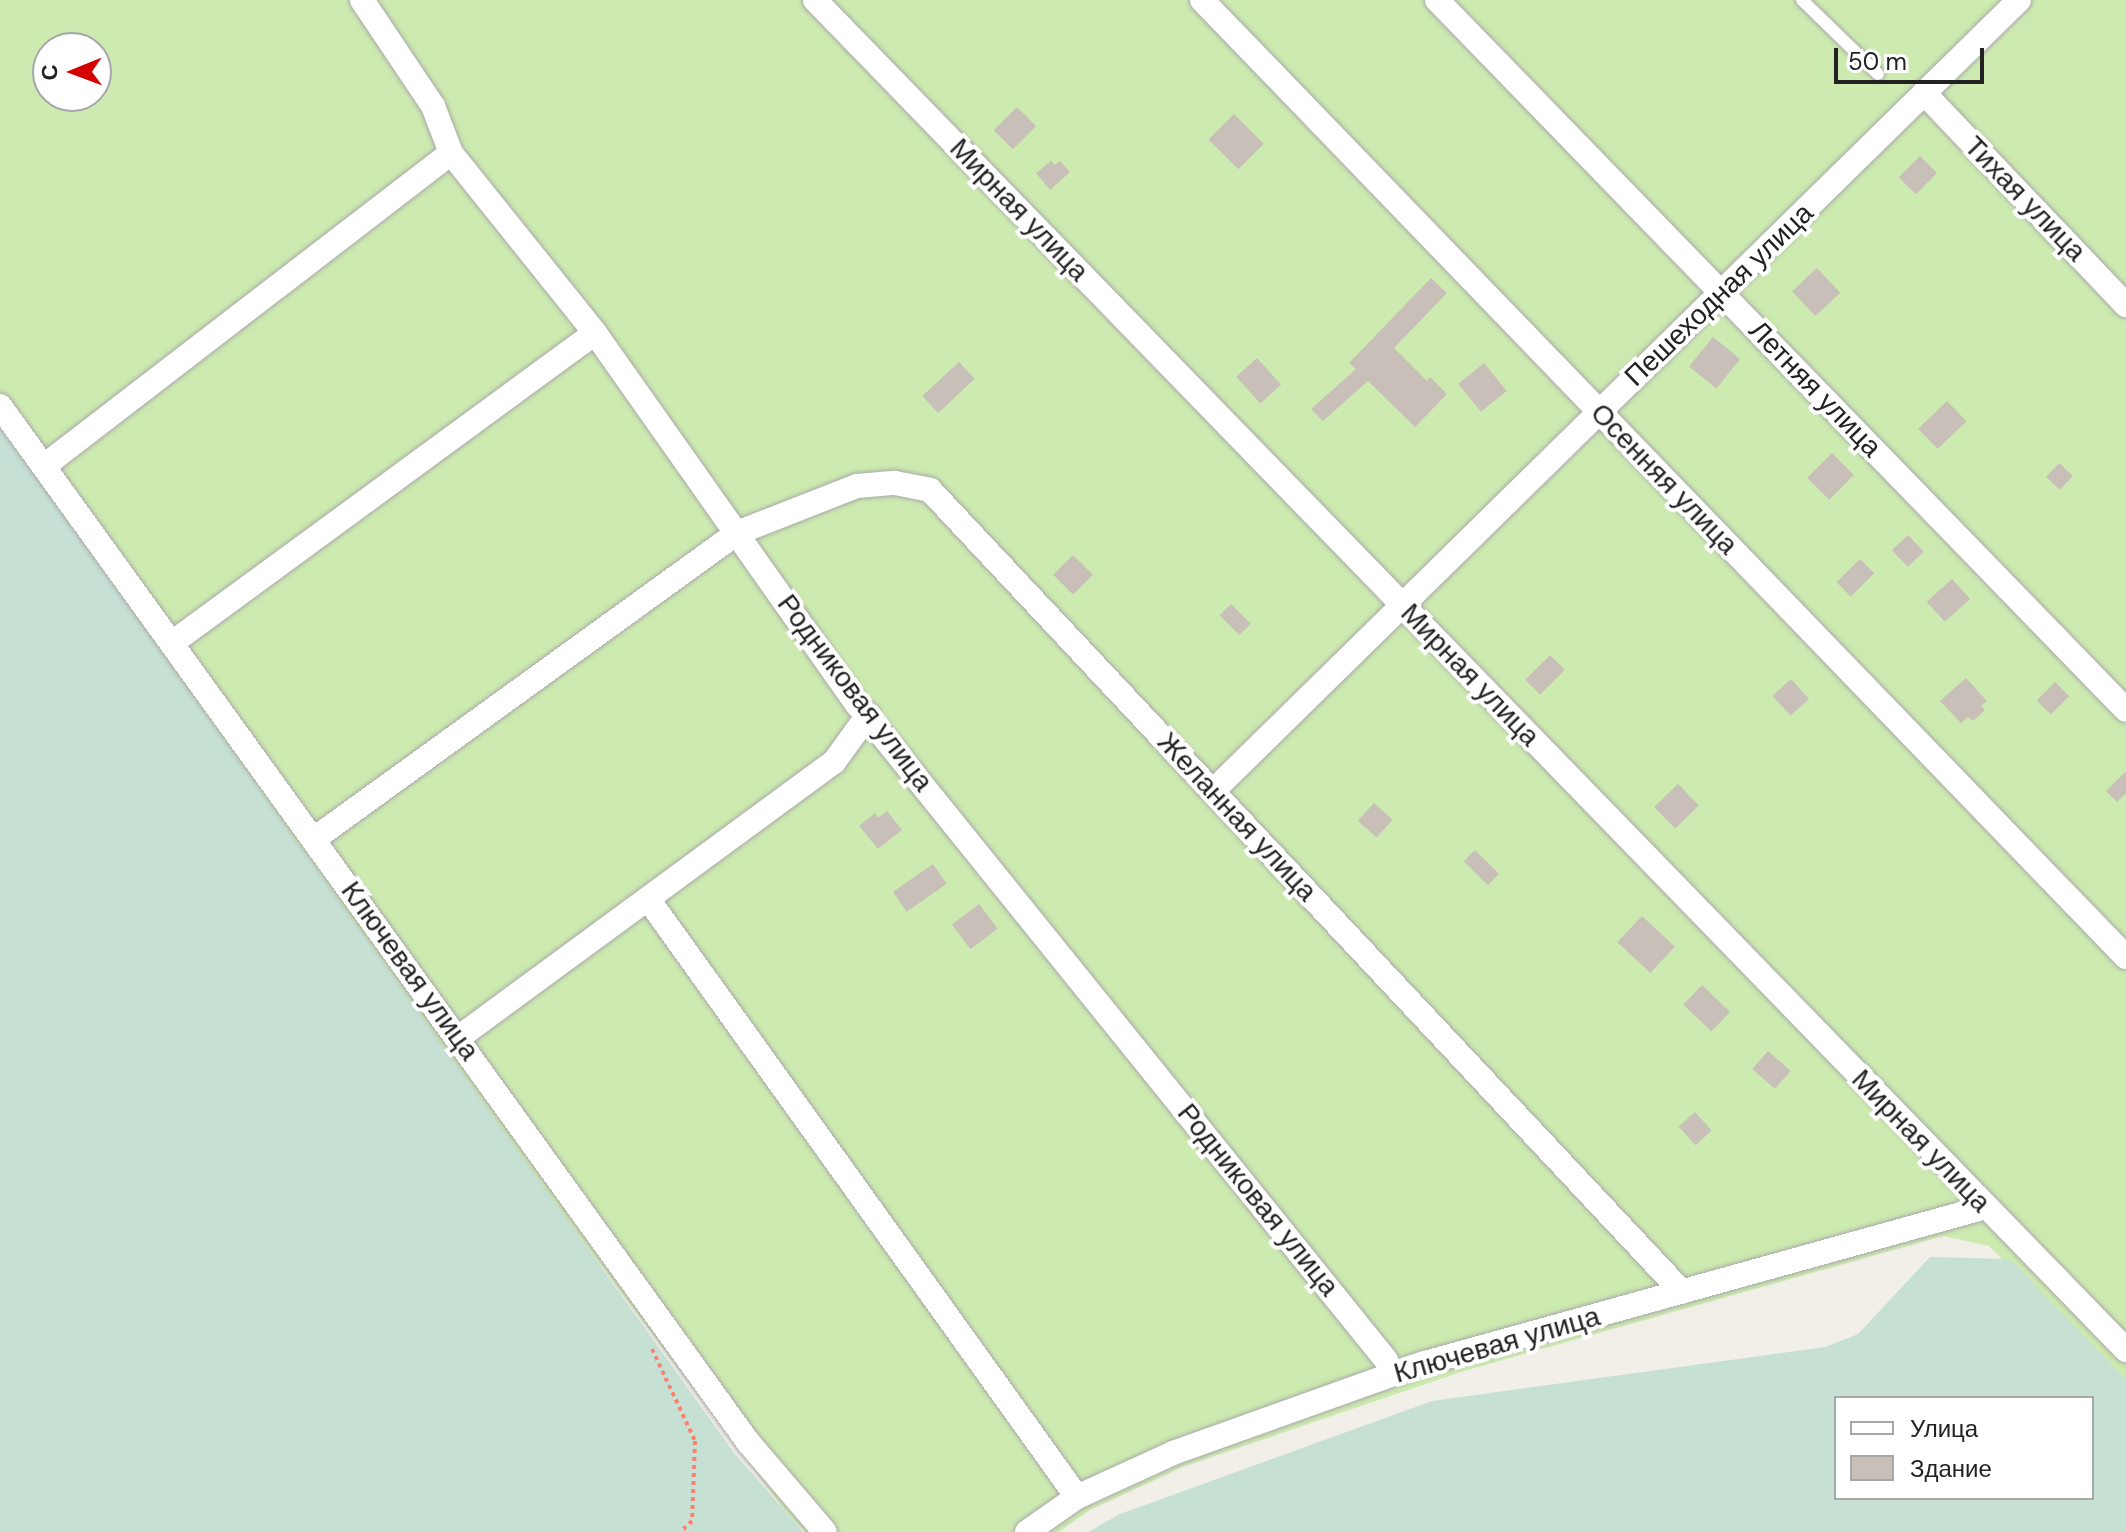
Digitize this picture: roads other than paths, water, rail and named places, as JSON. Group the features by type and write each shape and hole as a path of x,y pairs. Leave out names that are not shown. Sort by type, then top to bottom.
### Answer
{"street":[{"name":"Родниковая улица","path":"362,0 433,106 451,153 595,333 868,715 1386,1360"},
{"name":"Мирная улица","path":"815,0 2126,1350"},
{"name":"Осенняя улица","path":"1202,0 2126,957"},
{"name":"Летняя улица","path":"1437,0 2126,710"},
{"name":"Пешеходная улица","path":"1213,791 2019,0"},
{"name":"Тихая улица","path":"1924,93 2126,305"},
{"path":"44,466 451,153"},
{"path":"172,643 595,333"},
{"name":"Ключевая улица","path":"0,406 748,1442 825,1532"},
{"name":"Желанная улица","path":"314,839 737,533 857,486 895,483 930,490 1682,1292"},
{"path":"458,1038 834,762 868,715"},
{"path":"648,899 1077,1497"},
{"name":"Ключевая улица","path":"1027,1532 1077,1497 1173,1453 1425,1363 1986,1207"}],"lane":[{"path":"1802,0 1878,74"}]}
